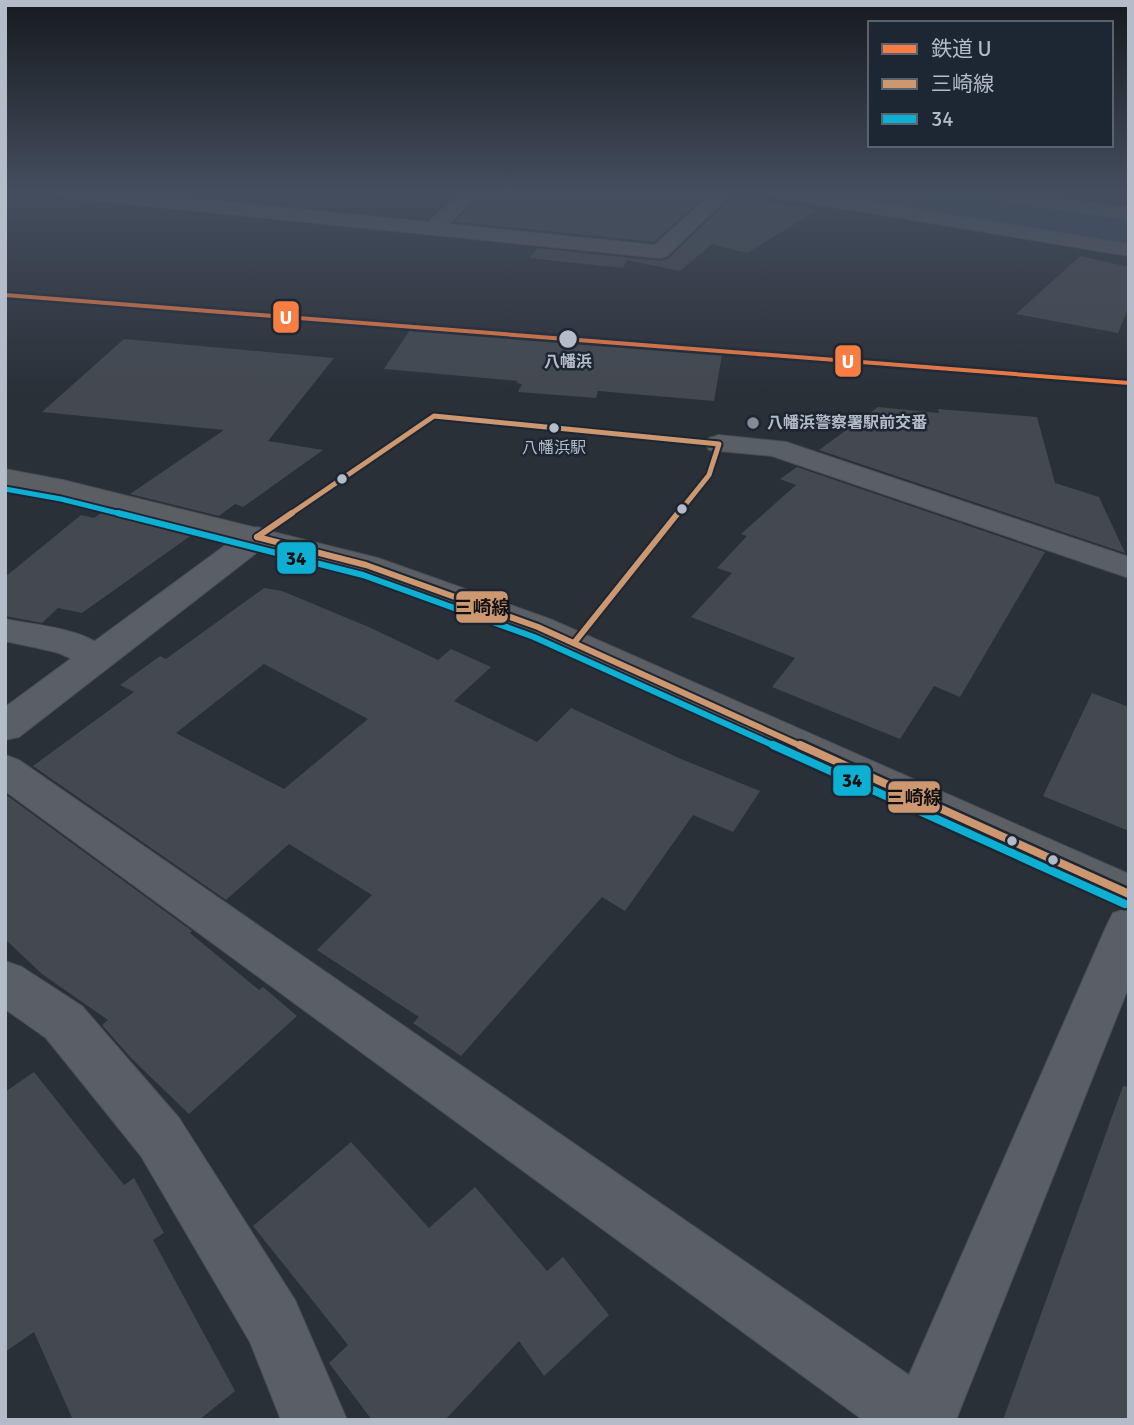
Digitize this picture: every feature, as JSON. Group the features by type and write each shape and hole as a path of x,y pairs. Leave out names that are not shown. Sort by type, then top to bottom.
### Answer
{"highway":[{"path":"5,478 366,565 538,627 1129,894"}],"street":[{"path":"719,444 776,448 1129,568"},
{"path":"5,727 257,537"},
{"path":"5,629 70,644 95,658"},
{"path":"5,770 921,1420 1129,927"},
{"path":"5,982 64,1022 160,1137 273,1322 314,1420"}],"building":[{"path":"534,258 636,258 660,261 695,258 680,271 627,260 623,268"},
{"path":"1077,258 1091,258 1129,267 1129,306 1118,333 1016,314"},
{"name":"八幡浜駅","path":"410,330 722,355 714,401 598,391 596,398 518,392 522,384 516,383 518,381 384,369"},
{"path":"124,339 334,358 268,441 323,450 243,507 235,504 219,516 130,494 224,430 42,412"},
{"path":"878,407 939,413 938,409 1037,417 1055,483 1099,497 1125,553 819,450"},
{"path":"797,467 1045,552 960,697 934,686 900,739 772,687 795,658 691,617 732,573 717,568 747,536 741,534 796,485 780,479"},
{"path":"104,511 193,534 82,613 58,608 42,623 5,616 5,577 81,515 94,518"},
{"path":"264,588 282,591 371,628 438,660 451,649 491,667 454,701 537,742 571,708 681,759 760,791 733,832 693,815 625,911 602,897 461,1056 413,1023 419,1017 317,950 372,895 289,844 226,900 33,766 134,692 120,685 160,656 166,659","holes":["264,664 368,719 284,789 176,733"]},
{"path":"1092,693 1129,707 1129,831 1043,796"},
{"path":"5,794 192,931 190,933 259,990 263,987 297,1016 189,1114 131,1058 102,1025 108,1020 42,974 5,939"},
{"path":"34,1072 124,1185 134,1178 164,1233 153,1240 235,1391 199,1420 73,1420 34,1332 5,1352 5,1092"},
{"path":"1123,1086 1129,1087 1129,1420 1003,1420"},
{"path":"351,1142 429,1228 475,1187 547,1271 563,1257 609,1315 544,1376 519,1341 445,1420 372,1420 329,1363 348,1345 253,1226"}],"rail line":[{"name":"U","path":"5,295 1129,383"}],"transit line":[{"name":"三崎線","path":"257,537 434,416 719,444 709,475 574,643"},
{"name":"34","path":"5,489 61,499 363,575 534,637 1125,904"},
{"name":"三崎線","path":"257,537 366,565 538,627 1129,894"}],"place":[{"name":"八幡浜","path":"568,339"},
{"name":"八幡浜警察署駅前交番","path":"753,423"},
{"name":"八幡浜駅","path":"554,428"}]}
